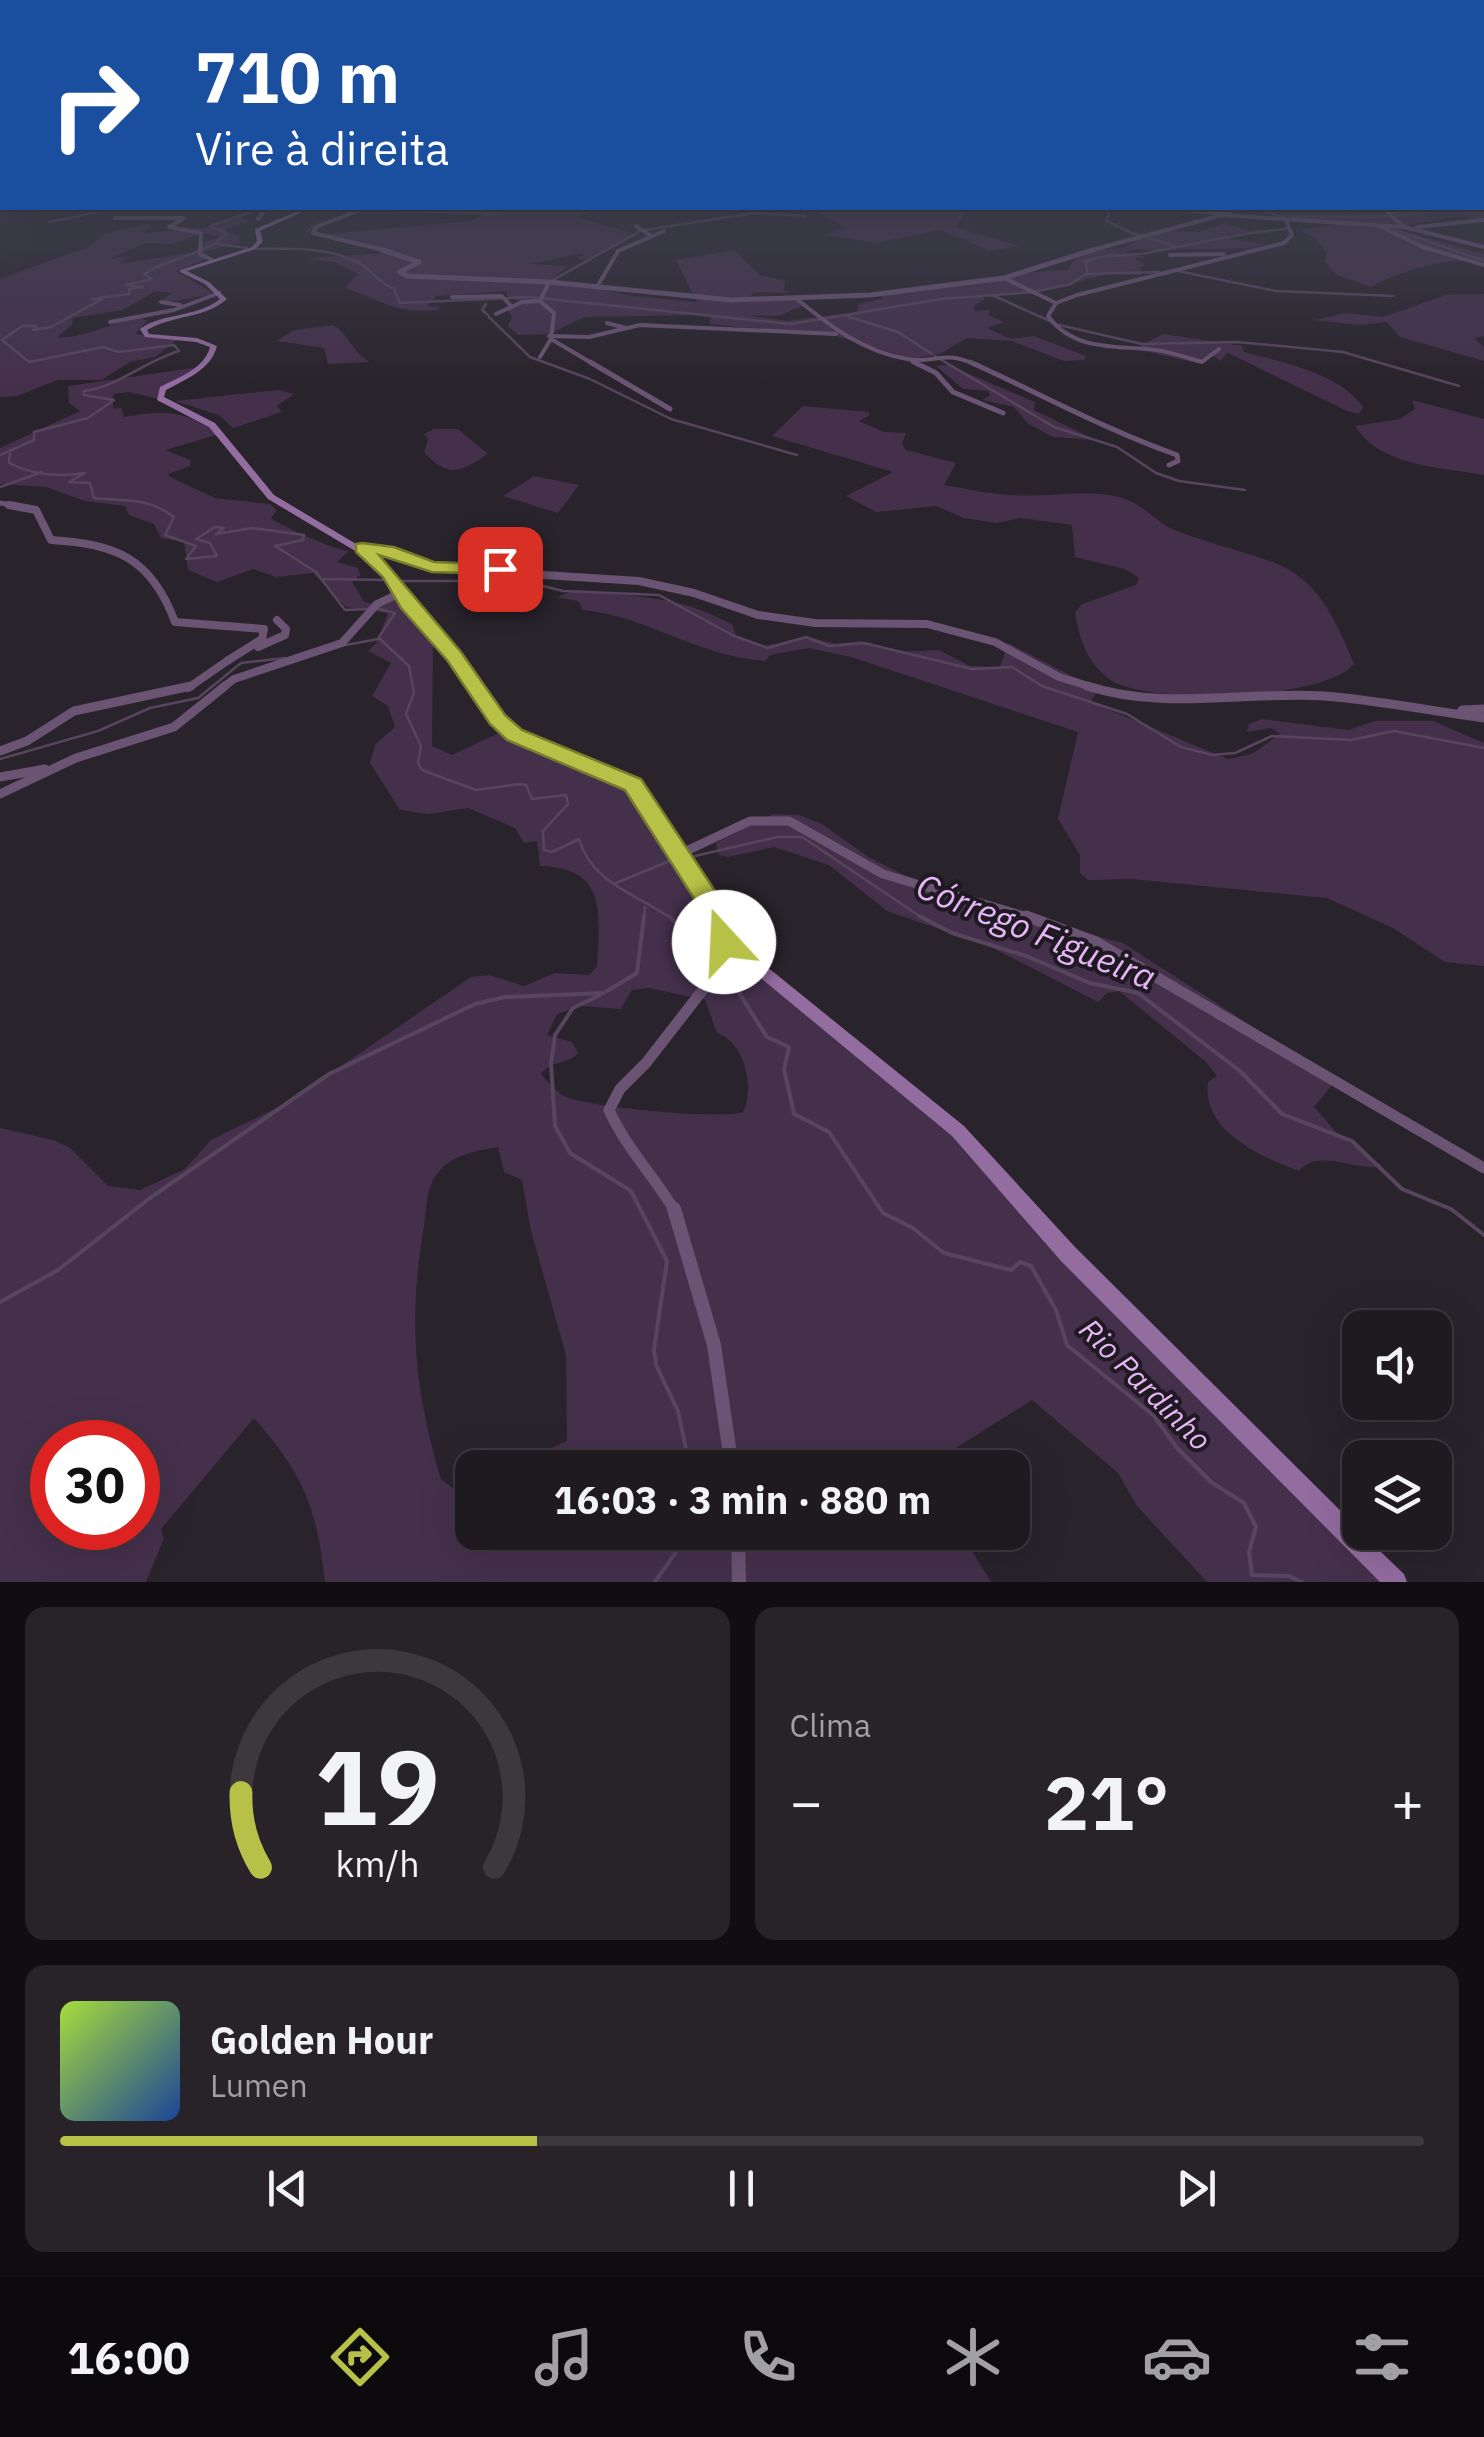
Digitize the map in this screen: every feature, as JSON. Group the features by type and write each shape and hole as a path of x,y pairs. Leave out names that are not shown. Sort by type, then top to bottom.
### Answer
{"main road":[{"path":"259,237 254,248 182,271 219,293 224,299 218,305 142,329 147,336 197,340 214,346 203,365 163,389 160,398 212,425 271,497 380,562 400,593 454,656 497,720 533,744 617,774 633,784 756,966 958,1131 1068,1254 1396,1582"}],"street":[{"path":"201,237 200,254 212,260"},
{"path":"325,237 415,258 418,262 400,272 408,276 549,282 731,300 870,295 1004,278 1135,237"},
{"path":"597,287 612,256 649,237"},
{"path":"1004,278 1056,303 1291,237"},
{"path":"1402,237 1484,265"},
{"path":"1443,237 1484,247"},
{"path":"1211,252 1220,257"},
{"path":"1170,255 1227,254"},
{"path":"506,291 510,281"},
{"path":"541,300 549,282"},
{"path":"110,322 188,306 219,293"},
{"path":"452,297 502,296 508,303"},
{"path":"797,299 836,334"},
{"path":"496,314 508,303 541,300"},
{"path":"540,357 550,338 554,313 541,300"},
{"path":"161,302 188,306"},
{"path":"1056,303 1048,316 1051,322 1086,343 1159,350 1202,362 1219,349"},
{"path":"698,319 719,327"},
{"path":"607,323 626,328"},
{"path":"550,338 585,337 626,328 719,327 836,334 910,360 936,373 954,392 1003,413"},
{"path":"550,338 670,409"},
{"path":"910,360 941,354 959,357 1056,401 1101,428 1177,455 1178,461 1170,465"},
{"path":"0,503 36,510 51,540 99,543 132,559 166,598 174,622 204,627 255,626 266,632 262,639 187,689 74,711 27,741 0,751"},
{"path":"362,548 448,569 484,568 639,581 694,593 758,615 815,623 927,624 995,642 1060,677 1112,694 1174,701 1322,696 1484,718"},
{"path":"0,777 57,766 174,727 234,679 342,643 370,612 400,593"},
{"path":"227,660 285,636 286,629 277,620"},
{"path":"1440,710 1484,709"},
{"path":"0,794 57,766"},
{"path":"682,853 752,820 771,817 794,821 848,855 914,886 946,898 1035,915 1096,942 1484,1168"},
{"path":"724,924 724,956 715,972 646,1064 620,1089 609,1110 623,1141 655,1178 674,1211 714,1345 729,1450"},
{"path":"738,1550 739,1582"}],"shaded area":[{"path":"101,237 193,237 171,244 146,243 109,259 131,256 122,261 126,263 201,251 199,244 219,237 239,237 240,242 201,253 209,258 176,271 214,294 168,302 162,300 172,293 156,291 122,310 73,318 72,325 57,337 74,336 140,317 147,321 135,334 177,340 155,357 130,362 101,380 58,380 17,396 0,397 0,279 88,247"},
{"path":"320,237 635,237 591,259 578,259 585,253 529,264 567,266 551,280 634,296 697,302 676,260 734,250 760,275 785,281 784,290 791,293 754,292 749,298 794,298 803,306 778,316 747,315 787,321 857,312 858,304 884,298 876,294 1068,270 1074,260 1098,250 1124,248 1141,237 1228,237 1265,244 1129,250 1124,252 1146,257 1134,259 1145,264 1140,268 1142,275 1108,274 1037,292 981,295 985,299 974,306 974,311 990,310 988,315 1004,322 987,328 1011,339 1034,336 1086,356 1084,360 1064,361 1012,341 967,338 940,354 911,359 837,336 709,324 711,318 700,315 584,317 550,334 518,335 508,326 512,316 508,310 525,302 508,298 506,291 436,296 427,306 440,307 437,310 400,308 345,288 358,274 337,263 308,258 386,253"},
{"path":"837,237 907,237 876,243"},
{"path":"957,237 989,237 1019,246 989,251"},
{"path":"1312,237 1423,237 1484,254 1484,262 1427,266 1371,287 1337,275 1324,261 1327,253"},
{"path":"1484,294 1484,336 1474,338 1484,347 1484,361 1400,337 1387,322 1359,325 1315,320 1346,313 1383,317 1446,295"},
{"path":"333,325 370,362 328,364 324,348 277,341 294,330"},
{"path":"1163,334 1242,346 1244,352 1325,377 1353,395 1363,407 1359,414 1347,411 1228,353 1220,361 1213,355 1197,363 1135,349"},
{"path":"948,365 1035,402 1034,410 1096,440 1053,437 1027,423 1014,407 982,400 990,395 988,391 963,389 936,366"},
{"path":"200,367 160,390 158,399 129,392 113,394 113,409 121,408 124,417 151,413 185,416 220,434 165,450 191,460 190,466 168,474 170,477 215,498 270,504 277,510 271,518 276,521 349,551 337,562 358,568 360,575 352,582 364,602 379,605 397,597 400,608 433,641 432,746 452,755 501,732 631,789 681,855 750,967 958,1138 1342,1535 1342,1550 1357,1550 1388,1582 1207,1582 1137,1506 1118,1473 1032,1400 953,1450 547,1450 567,1441 566,1355 531,1231 522,1180 504,1172 498,1147 457,1158 433,1180 419,1260 416,1354 441,1479 455,1489 455,1550 971,1550 991,1582 325,1582 305,1493 285,1457 254,1418 161,1529 164,1538 160,1548 160,1420 30,1420 30,1550 159,1550 146,1582 0,1582 0,1128 53,1140 70,1148 108,1186 140,1190 185,1169 211,1140 287,1103 471,977 489,975 524,986 555,973 589,975 597,967 599,929 595,897 578,875 540,866 537,841 524,843 515,828 468,808 428,814 400,810 370,763 375,745 395,727 388,706 372,696 391,663 368,651 377,642 388,613 346,607 313,573 276,577 253,569 217,582 188,570 184,542 161,538 154,524 129,515 125,506 85,501 46,487 0,484 0,448 80,411 69,403 68,386","holes":["649,988 705,1000 717,1033 735,1046 745,1067 748,1091 743,1112 683,1113 598,1104 564,1096 541,1074 578,1053 572,1042 547,1035 557,1014 581,1006 621,1009 632,990"]},
{"path":"278,390 294,394 277,406 282,412 233,428 219,415 175,401"},
{"path":"1412,400 1484,419 1484,475 1396,457 1366,440 1355,426 1400,419 1415,409"},
{"path":"803,406 868,412 870,415 859,421 884,432 906,433 902,444 906,450 956,463 944,485 1025,496 1093,493 1119,497 1177,531 1266,559 1305,581 1322,600 1354,664 1337,676 1309,685 1235,695 1159,693 1129,688 1109,679 1085,649 1075,612 1082,604 1136,585 1139,578 1125,569 1075,557 1072,525 1021,518 996,523 964,518 936,506 876,512 846,496 893,472 772,436"},
{"path":"434,429 458,429 488,454 461,469 439,466 424,452 428,439 424,434"},
{"path":"534,476 579,485 558,513 503,496"},
{"path":"577,590 675,602 713,615 733,625 735,634 764,646 808,637 836,644 860,641 896,652 939,650 970,666 1000,667 1008,643 1099,690 1090,702 1228,759 1252,754 1280,734 1271,728 1247,732 1249,724 1262,719 1348,730 1375,721 1433,721 1484,743 1484,966 1445,962 1393,928 1327,898 1132,879 1088,880 1080,873 1080,855 1058,819 1078,732 851,657 809,648 770,655 765,661 739,657 628,620 583,610 578,601 557,597"},
{"path":"773,814 799,815 822,824 870,858 918,882 1000,911 1123,943 1336,1080 1314,1107 1337,1133 1382,1166 1317,1161 1299,1171 1252,1150 1214,1115 1208,1099 1208,1082 1217,1076 1206,1062 1119,991 1107,993 1098,1002 989,946 887,911 829,865 774,847 728,857 719,855 716,843"}],"waterway":[{"name":"Rio Pardinho","path":"0,455 34,440 34,432 88,418 114,400 84,395 84,391 108,385 179,351 174,345 119,352 103,347 29,362 2,340 22,326 36,326 33,330 51,327 102,299 92,299 129,294 129,289 143,287 125,285 152,279 144,274 222,237"},
{"path":"553,280 630,237"},
{"path":"1145,237 1174,246"},
{"path":"1087,272 1086,261 1094,259 1229,237"},
{"path":"1415,237 1484,261"},
{"path":"217,244 247,248"},
{"path":"257,249 340,255 364,266 394,289 400,303 529,297 791,324 941,299 992,295"},
{"path":"1178,271 1276,291 1394,296"},
{"path":"992,295 1071,284 1086,274 1159,272"},
{"path":"992,295 1050,321"},
{"path":"486,304 482,310 488,315"},
{"path":"846,316 898,332 932,354"},
{"path":"489,317 530,357 590,379 671,419 797,455"},
{"path":"1059,325 1142,344 1237,342 1343,352 1459,386"},
{"path":"935,356 1054,427 1117,447 1156,473 1179,481 1245,490"},
{"name":"Rio Pardinho","path":"10,454 9,463 40,473"},
{"path":"0,487 40,473"},
{"name":"Rio Pardinho","path":"40,473 85,473 69,482 90,483 94,498 136,501 164,510 174,517 165,535 196,546 186,559 217,556 210,543 196,539 215,527 224,528 216,534 252,528 304,535 303,540 275,546 316,572 345,610 371,609"},
{"path":"324,579 389,580"},
{"path":"402,581 523,581 563,591 659,595 734,636 768,648 806,637 829,646 864,643 972,669 1012,667 1042,686 1127,714 1181,747 1212,755 1235,753 1272,736 1351,740 1394,731 1484,748"},
{"name":"Rio Pardinho","path":"379,609 395,613 379,637"},
{"name":"Rio Pardinho","path":"379,638 409,666 414,693 406,714 421,746 418,763 422,770 476,790 520,784 526,785 532,799 566,795 568,804 543,831 544,850 552,852 579,839 585,854 605,877 672,919"},
{"path":"346,645 378,639"},
{"path":"0,759 98,731 150,708 198,698 241,663 285,658"},
{"name":"Córrego Figueira","path":"695,856 777,837 802,837 921,917"},
{"path":"616,883 677,858"},
{"path":"644,919 645,907"},
{"path":"607,991 637,973 644,916"},
{"name":"Rio Pardinho","path":"669,916 672,919"},
{"name":"Córrego Figueira","path":"921,917 952,933 1026,956 1090,983 1138,993 1240,1071 1282,1114 1352,1141 1402,1189 1451,1209 1484,1235"},
{"name":"Rio Pardinho","path":"672,919 715,962"},
{"name":"Rio Pardinho","path":"725,971 767,1037 789,1047 784,1069 794,1114 829,1132 883,1213 913,1228 944,1253 1011,1270 1020,1262 1031,1266 1056,1310 1067,1345 1154,1416 1177,1448 1211,1482 1244,1503 1256,1527 1249,1552 1252,1575 1289,1576 1302,1582"},
{"path":"0,1302 58,1270 150,1198 329,1074 475,1004 505,997 604,993"},
{"path":"600,995 573,1008 555,1035 551,1064 555,1126 570,1153 631,1191 667,1261 654,1349 656,1365 678,1411 686,1450"},
{"path":"655,1582 677,1550"}],"route":[{"path":"500,569 432,567 388,551 362,548 390,574 407,604 454,656 497,720 533,744 617,774 647,799 724,924 724,942"}]}
